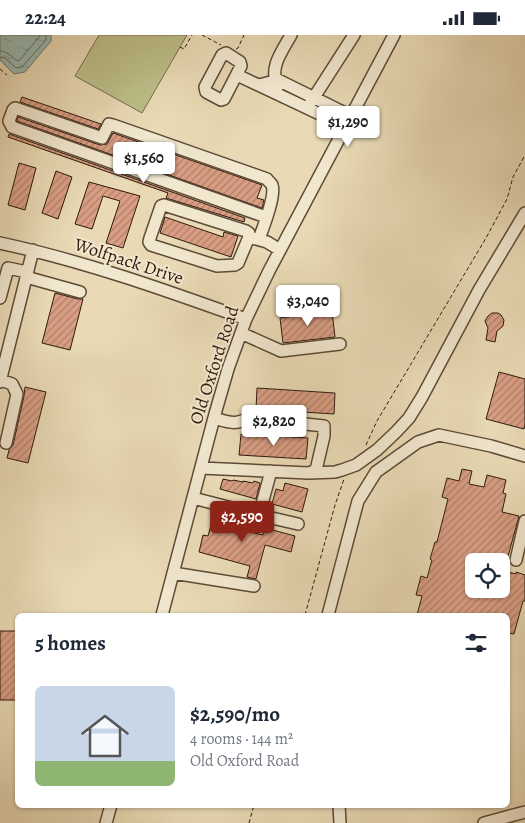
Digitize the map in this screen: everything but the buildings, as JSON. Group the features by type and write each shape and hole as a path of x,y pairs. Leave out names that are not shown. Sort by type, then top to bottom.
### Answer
{"street":[{"path":"285,98 275,80 275,63 291,35"},
{"path":"307,108 354,35"},
{"name":"Old Oxford Road","path":"163,613 200,467 228,369 246,319 280,250 394,35"},
{"path":"237,75 307,108 348,121"},
{"path":"259,85 278,79 314,97 348,121"},
{"path":"266,217 12,127 9,121 13,110 15,108 102,138 109,124 114,125 267,179 272,184 273,190 266,217 254,238 238,263 235,265 217,266 151,245 149,242 161,206 164,205 246,231 254,238 280,250"},
{"path":"200,467 309,473 334,472 362,461 377,450 396,433 422,397 479,290 522,227 525,213"},
{"name":"Wolfpack Drive","path":"0,243 33,250 121,275 246,319"},
{"path":"6,443 17,394 12,384 0,381 5,344 33,250"},
{"path":"0,298 8,268 80,292"},
{"path":"241,333 281,351 340,344"},
{"path":"214,418 231,423 237,423 250,418 324,426 324,436 316,470 309,473"},
{"path":"329,613 358,501 376,472 418,442 439,435 492,446 525,456"},
{"path":"259,515 271,471"},
{"path":"193,498 298,524"},
{"path":"516,560 525,521"},
{"path":"173,573 254,586"},
{"path":"106,823 110,808"},
{"path":"339,808 340,823"},
{"path":"484,823 525,812"}],"path":[{"path":"180,47 184,49 192,35"},
{"path":"0,69 7,75"},
{"path":"362,461 365,447 377,421 486,238 507,199 513,177 525,155"},
{"path":"306,613 335,505 348,468"},
{"path":"249,823 253,808"}],"green space":[{"path":"99,35 187,35 142,113 75,76"}],"water":[{"path":"0,35 51,35 51,41 25,72 14,74 0,60"}]}
